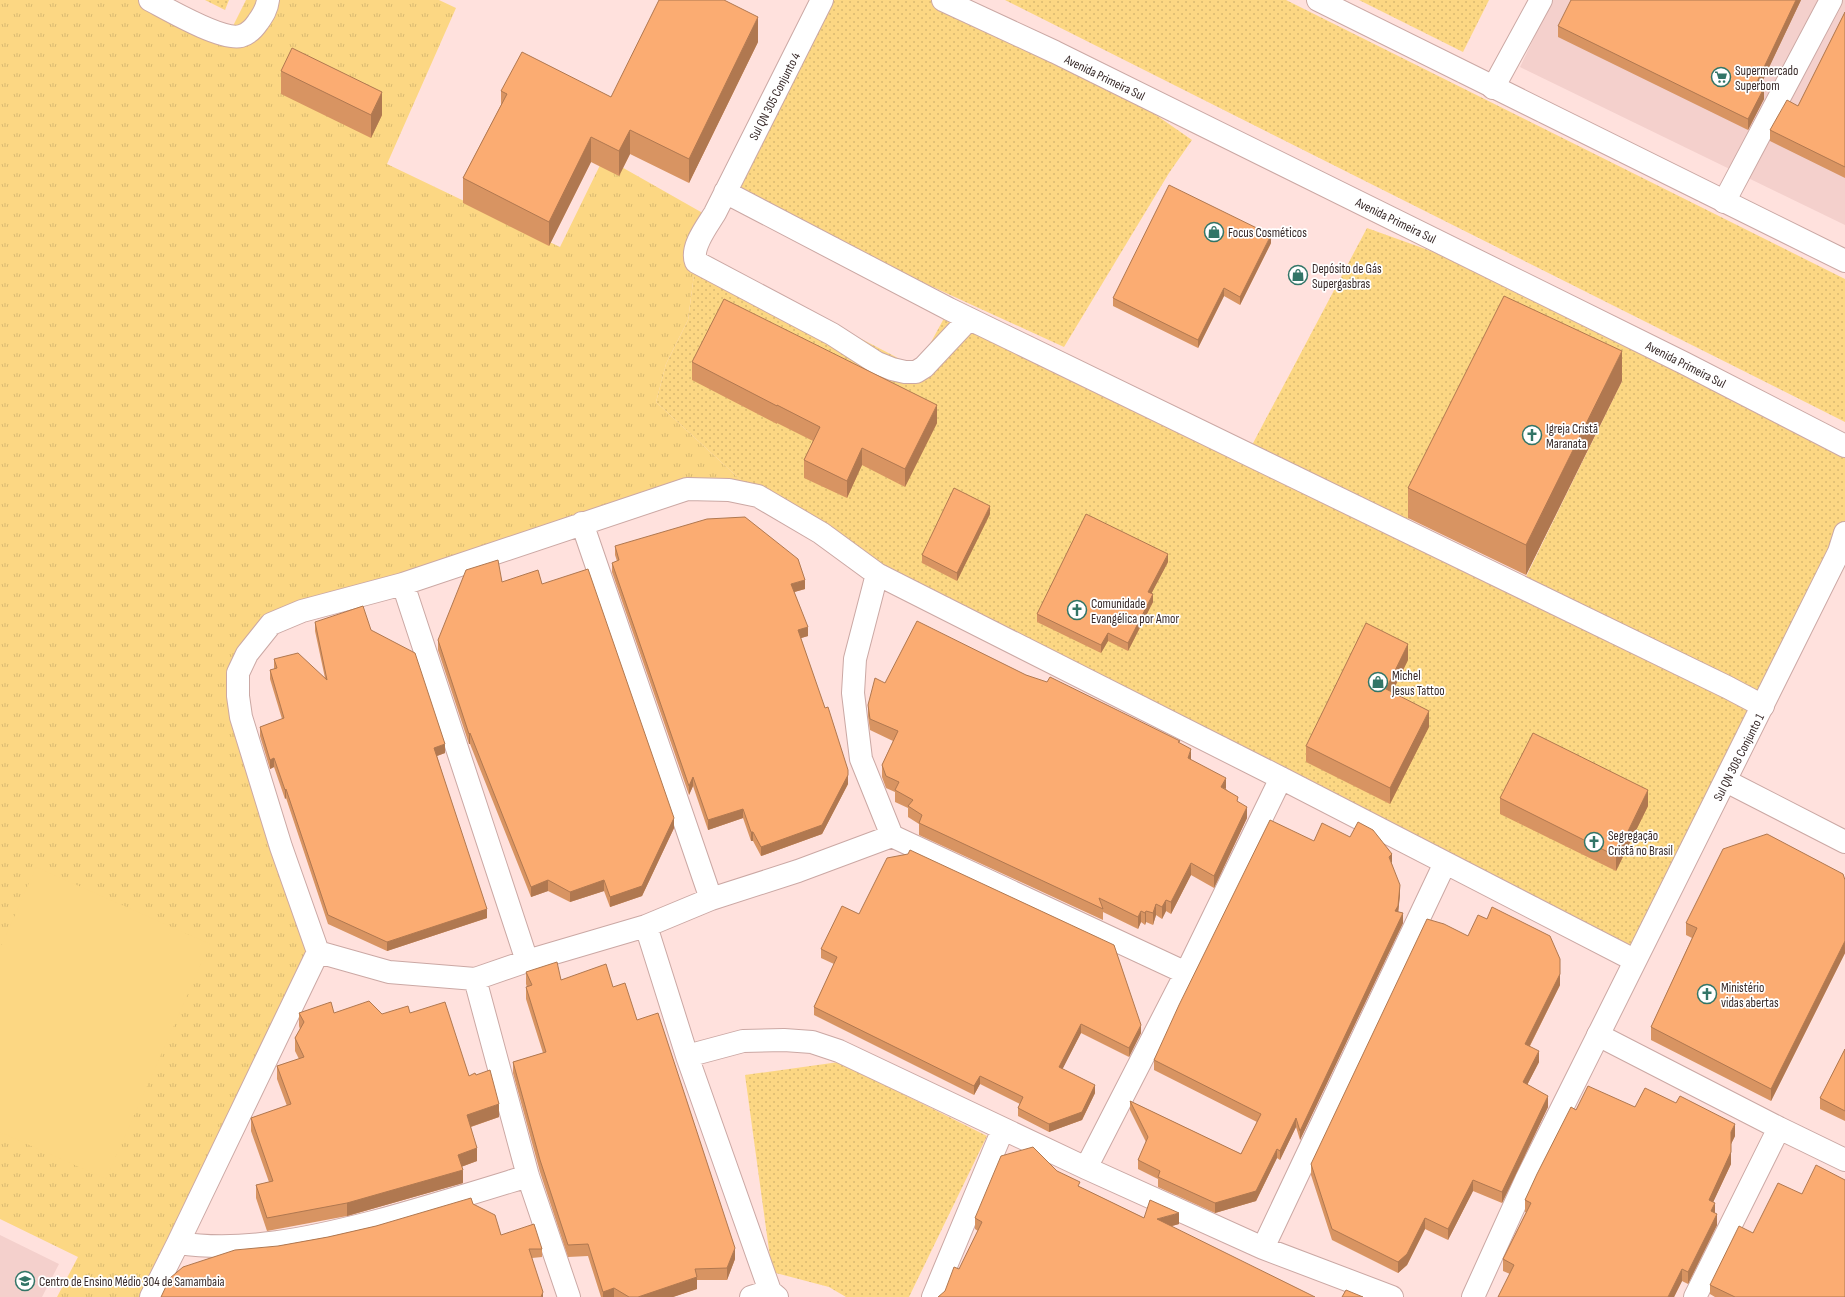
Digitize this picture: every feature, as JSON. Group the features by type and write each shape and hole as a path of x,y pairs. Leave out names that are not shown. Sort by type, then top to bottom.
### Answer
{"street":[{"path":"150,0 209,30 232,36 241,36 255,26 267,8 268,0"},
{"name":"Sul QN 305 Conjunto 4","path":"822,0 725,192 697,244 694,255 696,262 832,334 877,363 892,370 916,372 924,367 969,319"},
{"name":"Avenida Primeira Sul","path":"943,0 1055,52 1390,217 1684,363 1845,446"},
{"path":"1318,0 1845,262"},
{"path":"1494,88 1541,0"},
{"path":"1724,202 1831,0"},
{"path":"725,192 969,319 1763,706"},
{"path":"151,1297 318,952 281,847 241,717 238,696 238,673 247,654 271,624 302,611 403,584 687,489 729,490 758,496 791,514 877,574 1281,778 1634,960"},
{"path":"582,523 711,899"},
{"name":"Sul QN 308 Conjunto 1","path":"1473,1297 1526,1180 1634,960 1726,781 1843,543"},
{"path":"877,574 855,659 853,693 861,759 892,836 1186,973"},
{"path":"403,584 527,961"},
{"path":"1086,1168 1186,973 1281,778"},
{"path":"1726,781 1845,842"},
{"path":"318,952 389,972 475,979 527,961 646,926 711,899 798,871 892,836"},
{"path":"1263,1248 1445,863"},
{"path":"646,926 687,1056 766,1295"},
{"path":"475,979 528,1176 569,1297"},
{"path":"1598,1034 1779,1128 1845,1160"},
{"path":"687,1056 743,1041 784,1040 812,1042 840,1051 1086,1168 1263,1248 1392,1297"},
{"path":"1695,1297 1779,1128"},
{"path":"934,1297 1003,1129"},
{"path":"178,1243 199,1246 253,1245 327,1234 429,1207 528,1176"}],"shaded area":[{"path":"1552,0 1845,0 1845,225 1520,67"},
{"name":"Centro de Ensino Médio 304 de Samambaia","path":"0,1235 59,1264 42,1297 0,1297"}],"green space":[{"path":"0,0 171,0 231,30 246,0 439,0 456,8 387,164 560,247 604,157 715,220 695,267 688,320 666,364 656,402 758,496 687,489 403,584 257,639 238,673 318,952 151,1297 57,1297 78,1257 0,1219"},
{"path":"205,0 229,0 225,10"},
{"path":"831,0 953,0 1094,72 1192,140 1169,173 1064,347 732,195"},
{"path":"1005,0 1286,0 1845,279 1845,422"},
{"path":"1359,0 1489,0 1463,52"},
{"path":"1367,228 1531,287 1845,444 1845,547 1634,954 877,574 758,496 656,402 666,364 688,320 695,267 701,255 917,368 949,309 1251,447","holes":["1489,356 1622,381 1521,587 1403,530"]},
{"path":"36,867 210,944 106,1179 0,1132 0,949"},
{"path":"839,1062 987,1136 909,1297 846,1297 829,1287 772,1272 745,1075"}],"building":[{"path":"659,0 724,0 758,17 689,159 630,130 619,151 591,137 549,222 463,178 507,94 501,91 522,52 611,97"},
{"path":"1571,0 1796,0 1756,84 1764,88 1748,119 1558,26"},
{"path":"1845,12 1845,167 1770,130 1787,100 1798,106"},
{"path":"292,48 382,92 371,115 281,71"},
{"path":"1169,185 1271,235 1240,297 1224,288 1198,340 1113,298"},
{"path":"1504,296 1622,351 1526,545 1408,488"},
{"path":"724,299 937,405 905,469 862,448 847,481 804,460 820,427 692,362"},
{"path":"954,488 990,506 957,573 922,555"},
{"path":"1086,514 1168,554 1148,592 1153,594 1128,643 1108,633 1101,645 1037,614"},
{"path":"745,517 798,559 805,580 791,584 808,627 798,630 825,708 828,707 848,770 848,775 822,825 761,847 753,832 751,832 743,809 708,820 693,777 689,786 612,563 619,560 615,546 707,519"},
{"path":"498,560 502,582 538,570 542,584 588,569 674,818 642,886 610,897 604,880 570,892 548,880 531,887 470,733 469,734 438,640 466,570"},
{"path":"363,606 371,630 415,653 445,744 434,748 487,909 387,942 328,915 286,789 285,790 274,758 270,760 260,727 284,718 270,670 277,668 274,659 298,653 327,680 315,622"},
{"path":"917,621 1026,675 1047,682 1050,677 1180,741 1178,742 1191,749 1188,758 1226,778 1221,787 1238,797 1237,801 1247,807 1214,876 1191,863 1171,902 1166,900 1162,907 1156,904 1153,913 1146,911 1145,913 1141,911 1138,917 1099,898 1103,909 919,823 922,815 908,806 913,800 895,790 899,782 886,776 882,765 898,731 870,719 868,705 875,678 885,683"},
{"path":"1366,623 1408,644 1386,689 1429,711 1390,788 1306,746"},
{"path":"1533,733 1648,790 1616,856 1500,798"},
{"path":"1270,820 1314,841 1322,823 1350,837 1358,822 1373,830 1392,854 1389,857 1400,885 1398,906 1395,911 1403,913 1300,1131 1296,1118 1280,1151 1277,1149 1256,1191 1215,1203 1158,1177 1160,1171 1138,1160 1148,1137 1130,1101 1241,1154 1261,1114 1154,1060 1179,1005"},
{"path":"1767,834 1843,874 1845,880 1845,941 1771,1089 1651,1027 1697,928 1686,923 1723,849"},
{"path":"910,850 1114,945 1141,1025 1129,1048 1081,1024 1059,1067 1095,1085 1082,1112 1049,1124 1018,1108 1023,1097 980,1076 974,1086 814,1007 837,957 821,949 842,906 859,914 887,858 908,854"},
{"path":"1492,907 1550,936 1560,959 1560,974 1525,1044 1539,1051 1523,1082 1548,1096 1502,1192 1473,1180 1448,1229 1425,1218 1407,1254 1398,1262 1332,1229 1311,1164 1427,919 1444,924 1468,936 1478,915 1487,919"},
{"path":"557,962 561,980 606,964 613,987 625,983 637,1020 658,1013 735,1248 727,1268 695,1269 697,1277 638,1297 629,1297 614,1288 603,1292 588,1244 568,1245 540,1160 513,1062 546,1052 526,987 532,985 526,972"},
{"path":"369,1001 382,1014 408,1006 410,1013 445,1002 469,1076 475,1073 476,1075 490,1070 499,1104 467,1115 477,1148 458,1155 463,1170 347,1203 267,1218 256,1185 273,1181 251,1118 291,1104 277,1066 304,1057 295,1038 304,1022 299,1013 331,1002 334,1013"},
{"path":"1845,1049 1845,1111 1820,1098"},
{"path":"1588,1086 1635,1107 1645,1088 1676,1103 1680,1096 1735,1124 1731,1132 1731,1152 1709,1200 1715,1203 1711,1211 1717,1214 1688,1272 1682,1269 1668,1297 1498,1297 1514,1265 1503,1259 1531,1203 1525,1200 1571,1107 1576,1110"},
{"path":"1033,1147 1057,1171 1080,1182 1078,1186 1144,1218 1150,1200 1179,1213 1157,1219 1315,1297 938,1297 945,1291 954,1267 959,1269 982,1222 975,1218 1001,1156"},
{"path":"1816,1165 1845,1180 1845,1297 1735,1297 1710,1285 1739,1226 1753,1233 1778,1183 1802,1194"},
{"path":"471,1198 473,1204 495,1215 501,1235 534,1224 542,1249 529,1249 543,1292 541,1297 161,1297 170,1278 183,1267 235,1250 278,1246 328,1237 376,1226"},
{"path":"1346,1290 1363,1297 1342,1297"}],"place":[{"name":"Supermercado Superbom","path":"1721,77"},
{"name":"Focus Cosméticos","path":"1214,232"},
{"name":"Depósito de Gás Supergasbras","path":"1298,275"},
{"name":"Igreja Cristã Maranata","path":"1532,435"},
{"name":"Comunidade Evangélica por Amor","path":"1077,610"},
{"name":"Michel Jesus Tattoo","path":"1378,682"},
{"name":"Segregação Cristã no Brasil","path":"1594,842"},
{"name":"Ministério vidas abertas","path":"1707,994"},
{"name":"Centro de Ensino Médio 304 de Samambaia","path":"25,1281"}]}
